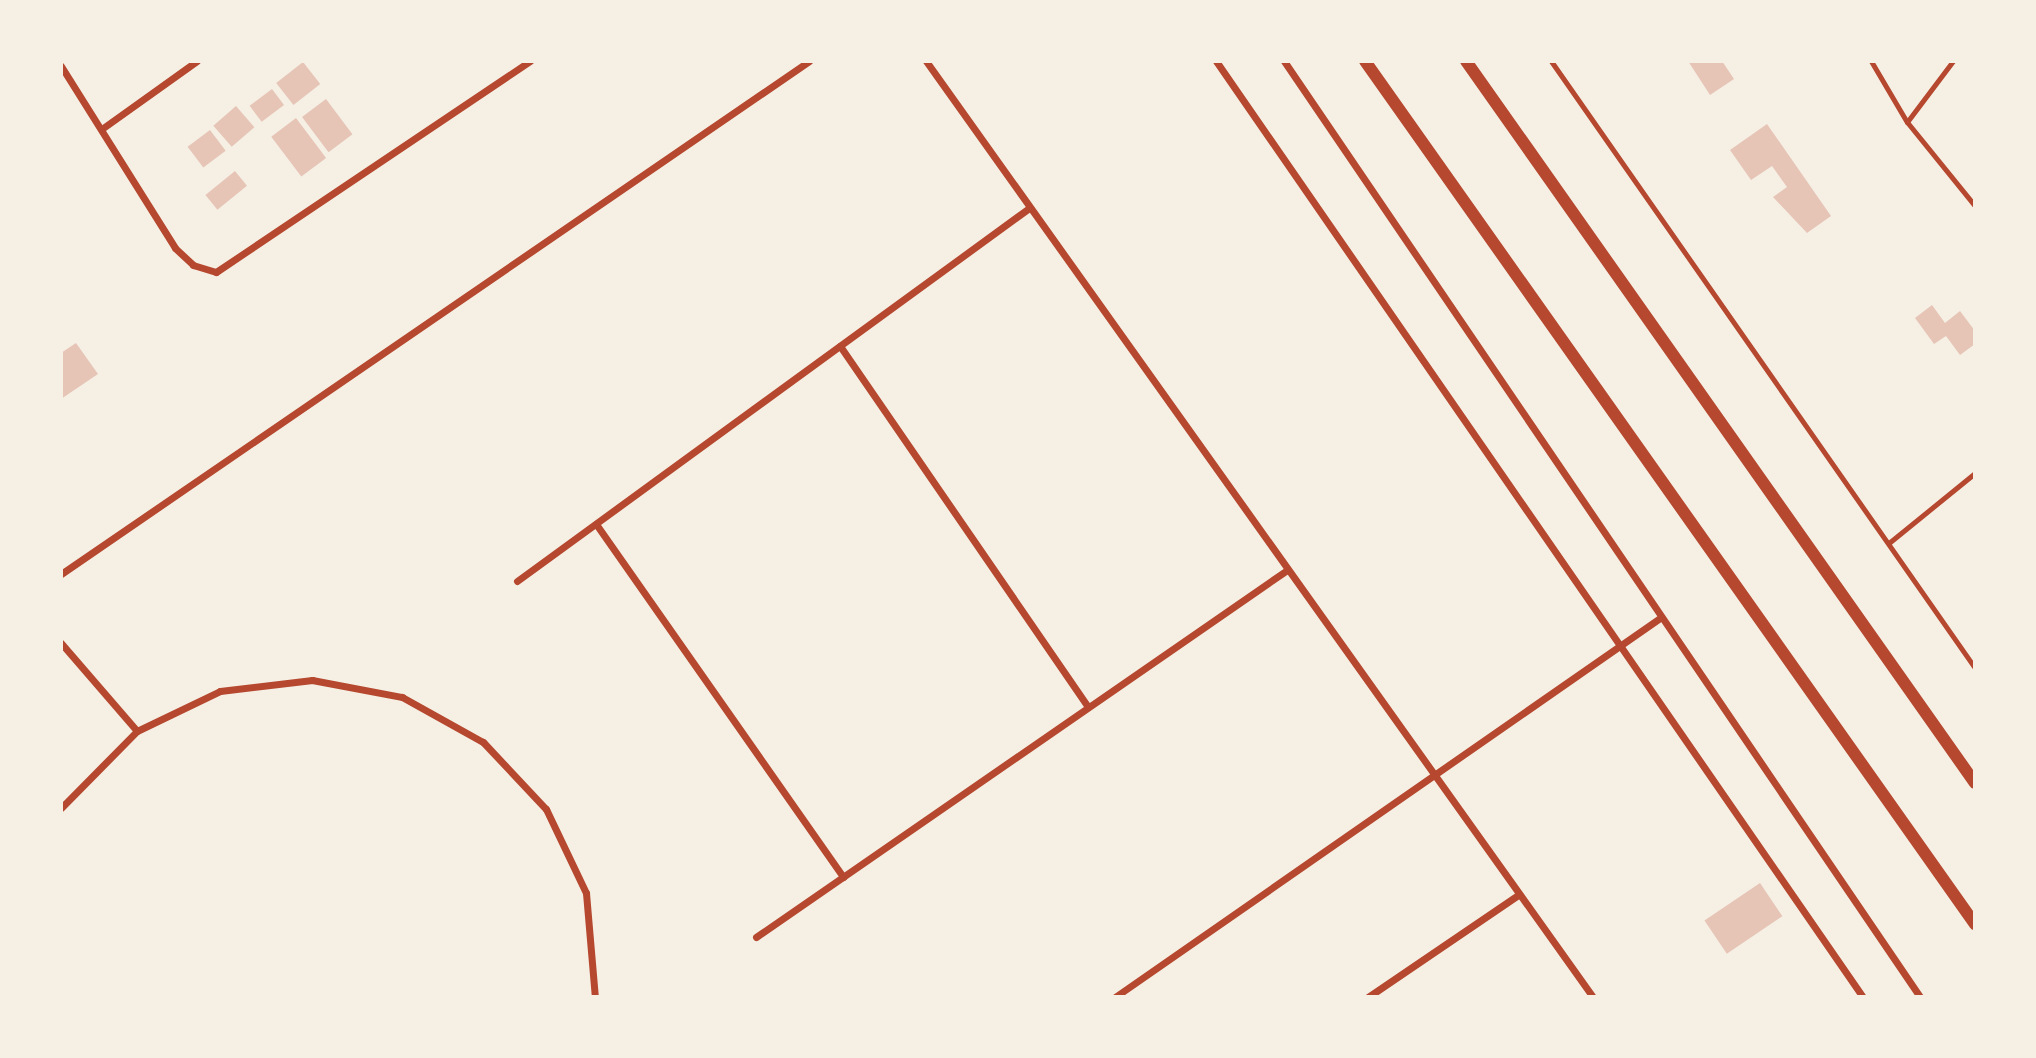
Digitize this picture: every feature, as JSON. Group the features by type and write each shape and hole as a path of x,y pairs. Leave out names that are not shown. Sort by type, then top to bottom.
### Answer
{"street":[{"path":"103,128 197,61"},
{"path":"61,65 103,128 175,247 193,265 216,272 530,61"},
{"path":"61,574 809,61"},
{"path":"926,61 1593,997"},
{"path":"1216,61 1863,997"},
{"path":"1284,61 1920,997"},
{"path":"1365,61 1975,924"},
{"path":"1466,61 1975,783"},
{"path":"517,582 1029,208"},
{"path":"840,346 1088,707"},
{"path":"596,524 843,877"},
{"path":"755,937 1287,570"},
{"path":"1115,997 1433,776 1617,642 1660,618"},
{"path":"61,643 137,731"},
{"path":"61,808 137,731 220,691 312,680 402,697 483,742 546,809 586,893 595,997"},
{"path":"1368,997 1518,895"}],"lane":[{"path":"1551,61 1890,542 1975,668"},
{"path":"1871,61 1907,122 1975,206"},
{"path":"1907,122 1953,61"},
{"path":"1890,542 1975,472"}],"building":[{"path":"1688,61 1722,61 1734,79 1710,95"},
{"path":"303,62 320,84 293,105 276,83"},
{"path":"272,89 284,105 262,122 250,106"},
{"path":"326,99 352,134 329,152 302,117"},
{"path":"236,106 254,127 232,147 213,126"},
{"path":"296,118 326,158 301,177 271,137"},
{"path":"1767,124 1831,216 1807,233 1773,197 1787,187 1772,166 1751,180 1730,150"},
{"path":"210,130 226,151 203,168 188,147"},
{"path":"235,171 247,186 217,210 205,195"},
{"path":"1932,305 1945,323 1960,311 1975,331 1975,344 1960,355 1946,336 1934,344 1915,318"},
{"path":"76,343 98,374 61,399 61,353"},
{"path":"1760,883 1782,916 1727,954 1704,920"}]}
